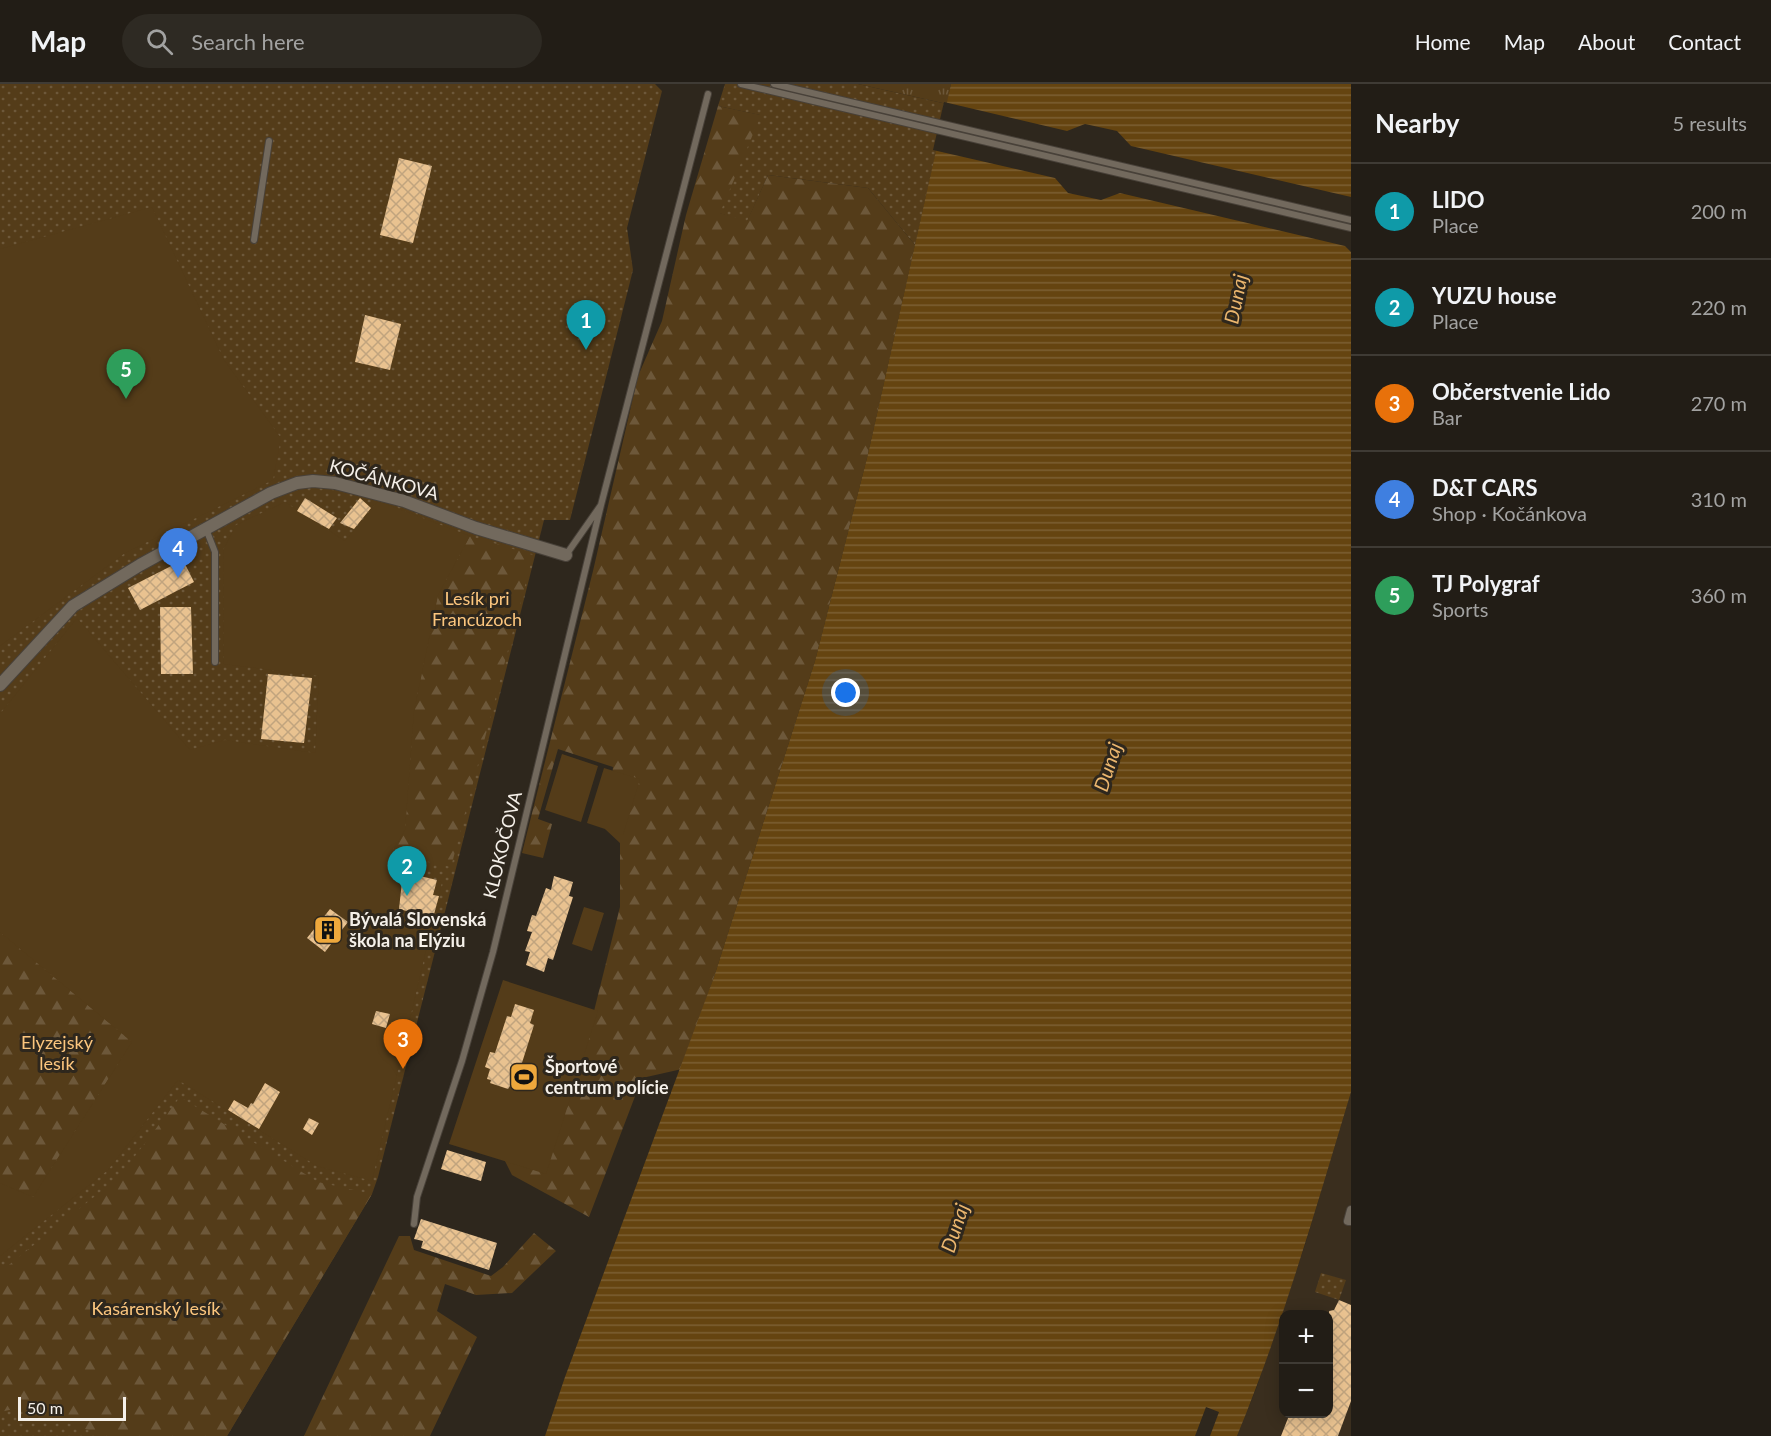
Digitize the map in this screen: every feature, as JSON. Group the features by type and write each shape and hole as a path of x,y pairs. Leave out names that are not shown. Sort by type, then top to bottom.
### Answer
{"street":[{"name":"KOČÁNKOVA","path":"0,686 73,606 206,529 291,485 325,482 404,501 476,528 567,555"},
{"path":"1351,1210 1348,1221 1351,1221"}],"lane":[{"path":"741,84 1351,228"},
{"path":"774,84 1351,220"},
{"name":"KLOKOČOVA","path":"414,1224 417,1197 462,1061 493,952 601,505 708,94"},
{"path":"254,240 269,141"},
{"path":"567,555 601,505"},
{"path":"206,529 215,552 215,662"}],"shaded area":[{"path":"1351,1092 1351,1436 1237,1436 1279,1321 1279,1418 1333,1418 1333,1310 1283,1310"}],"green space":[{"path":"0,84 655,84 662,91 627,228 633,270 570,520 544,520 378,1177 372,1194 227,1436 0,1436"},
{"path":"725,84 858,84 947,104 915,245 868,188 768,175 747,222 719,213 760,115 718,106"},
{"path":"858,84 951,84 947,104"},
{"path":"718,106 761,115 720,213 747,221 768,175 868,188 915,245 868,454 815,661 714,977 682,1069 642,1078 589,1217 512,1175 503,1157 586,1043 620,907 620,843 605,829 613,767 558,749 538,819 552,824 543,858 522,853 593,571 638,376 662,321 686,215"},
{"path":"152,207 224,360 281,438 273,480 125,553 0,646 0,249"},
{"path":"378,501 470,536 438,595 414,711 405,830 391,853 391,868 442,882 372,1181 317,1166 178,1080 108,1170 0,1256 0,1183 33,1197 132,1042 0,932 0,714 77,618 190,750 225,740 315,753 319,676 224,664 223,550 236,525 285,502 345,541"},
{"name":"Lesík pri Francúzoch","path":"470,536 533,555 451,867 391,853 405,830 414,711 438,595"},
{"path":"562,754 598,766 581,822 545,810"},
{"path":"604,768 640,779 623,835 587,823"},
{"path":"584,907 604,913 592,951 572,944"},
{"name":"Elyzejský lesík","path":"0,932 132,1042 33,1197 0,1183"},
{"name":"Športové centrum polície","path":"503,980 598,1011 546,1174 449,1144"},
{"name":"Kasárenský lesík","path":"180,1097 318,1182 372,1194 227,1436 105,1436 23,1407 0,1412 0,1272 119,1177"},
{"path":"534,1233 556,1251 512,1293 476,1295 445,1284 437,1311 477,1337 430,1436 304,1436 399,1236 410,1236 414,1250 491,1276 503,1267"},
{"path":"1321,1273 1346,1280 1339,1300 1315,1292"}],"water":[{"name":"Dunaj","path":"951,84 1351,84 1351,1092 1284,1309 1279,1310 1279,1323 1237,1436 545,1436 714,977 815,661 868,454"}],"pier":[{"path":"944,102 1067,131 1085,124 1117,131 1131,146 1351,197 1351,252 1345,246 1120,193 1101,200 1068,193 1055,178 933,150"},
{"path":"1206,1407 1219,1412 1210,1436 1195,1436"}],"building":[{"path":"399,158 432,166 413,243 380,235"},
{"path":"365,315 401,324 390,370 355,362"},
{"path":"305,498 337,518 329,529 297,511"},
{"path":"360,498 371,508 354,529 340,523"},
{"path":"183,560 194,582 140,610 128,588"},
{"path":"160,607 191,607 193,674 161,674"},
{"path":"268,674 312,678 304,743 261,739"},
{"path":"403,872 437,880 433,895 439,896 433,918 399,909"},
{"path":"554,876 573,882 569,896 573,897 553,960 548,958 544,972 526,965 530,952 525,951 532,932 527,931 532,915 536,916 546,888 551,890"},
{"name":"Bývalá Slovenská škola na Elýziu","path":"330,909 348,922 325,952 307,938"},
{"path":"515,1004 534,1010 530,1023 534,1025 514,1088 510,1086 508,1089 490,1083 491,1080 487,1079 490,1069 485,1067 490,1052 495,1053 507,1016 511,1017"},
{"path":"376,1011 390,1014 386,1028 372,1024"},
{"path":"265,1083 280,1092 259,1129 228,1110 234,1100 248,1108 251,1103 253,1104"},
{"path":"309,1118 319,1123 312,1135 303,1129"},
{"path":"447,1150 486,1162 481,1181 441,1169"},
{"path":"421,1219 497,1243 489,1270 421,1248 423,1241 414,1239"},
{"path":"1339,1300 1351,1305 1351,1401 1338,1436 1281,1436 1288,1418 1333,1418 1334,1310"}],"place":[{"name":"LIDO","path":"586,350"},
{"name":"TJ Polygraf","path":"126,399"},
{"name":"D&T CARS","path":"178,578"},
{"name":"YUZU house","path":"407,896"},
{"name":"Bývalá Slovenská škola na Elýziu","path":"328,930"},
{"name":"Občerstvenie Lido","path":"403,1069"},
{"name":"Športové centrum polície","path":"524,1077"}]}
